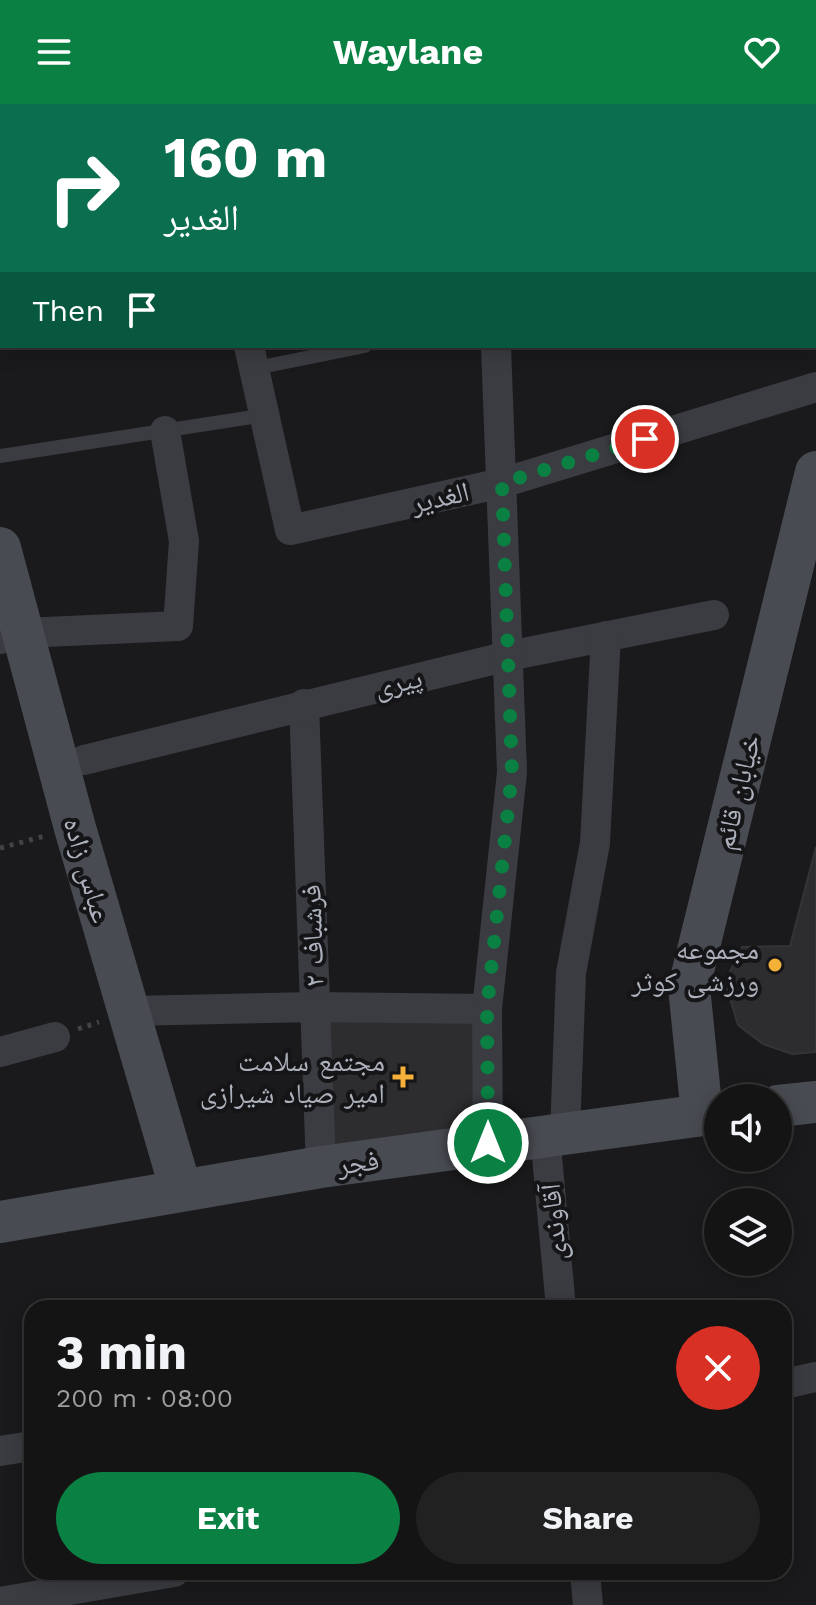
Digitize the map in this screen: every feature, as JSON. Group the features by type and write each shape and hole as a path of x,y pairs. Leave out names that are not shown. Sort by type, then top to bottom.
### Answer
{"main road":[{"name":"خیابان قائم","path":"705,1084 689,987 816,472"},
{"name":"عباس زاده","path":"0,548 11,636 75,828 181,1190"},
{"path":"792,1105 816,1102"},
{"name":"فجر","path":"0,1222 321,1167 704,1115"}],"street":[{"path":"488,1143 487,1009 512,772 496,348"},
{"name":"الغدیر","path":"252,357 290,530 502,483 816,387"},
{"path":"11,636 178,626 184,541 165,431"},
{"name":"پیری","path":"84,760 508,656 714,615"},
{"name":"آقاوندی","path":"561,1300 555,1134 571,973 595,843 606,636"},
{"name":"فرشباف ۲","path":"304,704 321,1167"},
{"path":"130,1011 315,1007 487,1009"},
{"path":"0,1052 55,1037"},
{"path":"792,1382 816,1377"},
{"path":"0,1451 24,1447"},
{"path":"0,1602 128,1580"},
{"path":"586,1580 588,1605"}],"lane":[{"path":"252,357 344,348"},
{"path":"0,456 266,415"}],"path":[{"path":"0,848 75,828"},
{"path":"55,1037 130,1011"}],"building":[{"name":"مجموعه ورزشی کوثر","path":"816,847 816,1052 792,1054 763,1044 738,1025 725,982 742,947 790,946"},
{"name":"مجتمع سلامت امیر صیاد شیرازی","path":"327,1016 478,1022 478,1133 330,1153"}],"place":[{"name":"مجموعه ورزشی کوثر","path":"775,965"},
{"name":"مجتمع سلامت امیر صیاد شیرازی","path":"403,1077"}],"route":[{"path":"488,1143 487,1009 512,772 502,483 645,439"}]}
